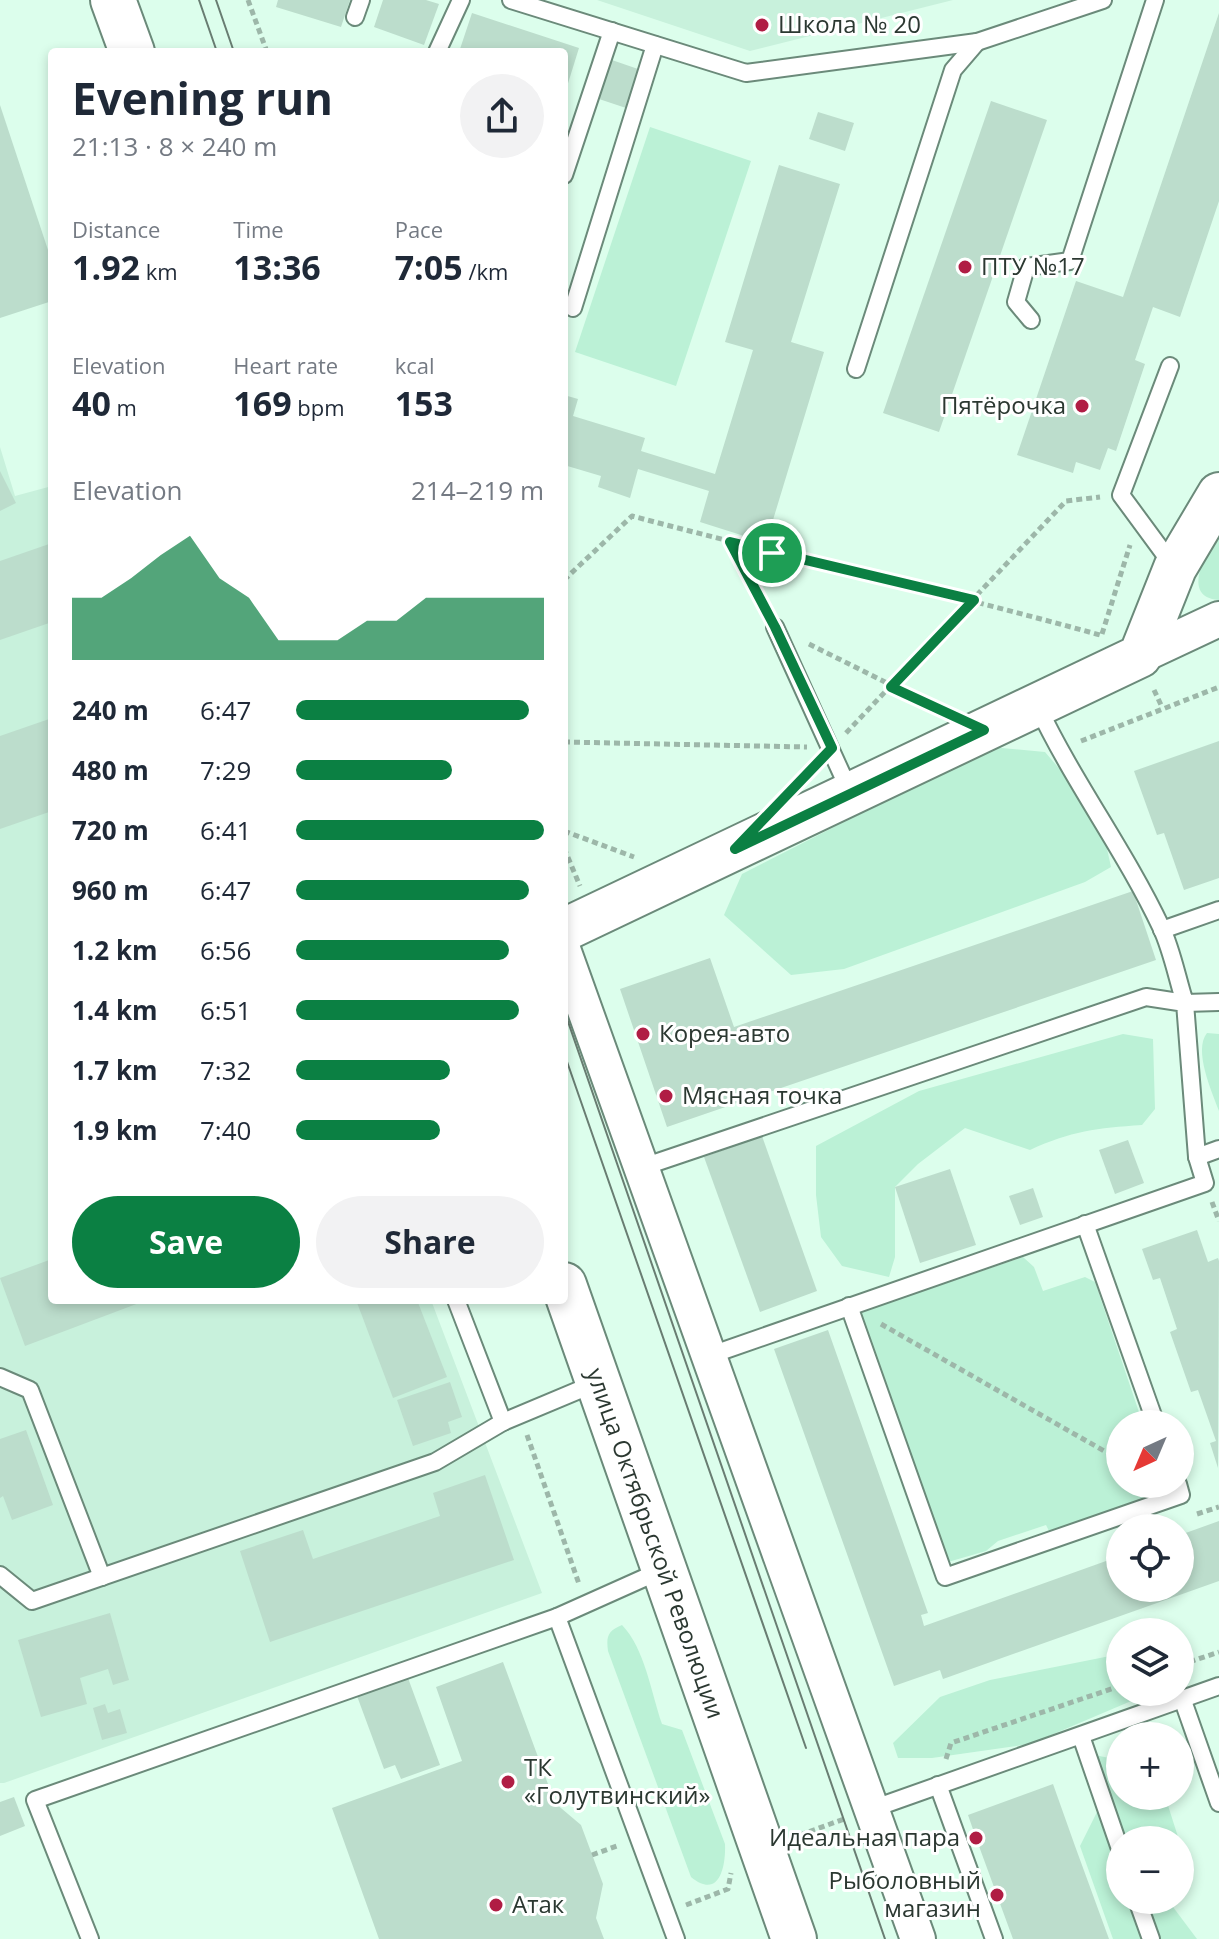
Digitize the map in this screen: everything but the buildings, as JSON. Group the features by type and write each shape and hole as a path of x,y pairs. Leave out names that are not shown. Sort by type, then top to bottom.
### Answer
{"main road":[{"path":"113,0 131,48"},
{"name":"улица Октябрьской Революции","path":"568,1297 794,1939"}],"street":[{"path":"1140,656 1175,568 1219,494"},
{"path":"568,928 1219,619"},
{"path":"568,963 918,1939"}],"lane":[{"path":"355,17 361,0"},
{"path":"439,48 461,0"},
{"path":"511,0 746,73 977,42 1103,0"},
{"path":"1031,320 1016,302 1026,267 1070,261 1155,0"},
{"path":"568,163 612,31"},
{"path":"856,369 953,70 977,42"},
{"path":"573,308 655,45"},
{"path":"1170,366 1121,495 1175,568"},
{"path":"775,627 851,794"},
{"path":"708,1356 1205,1183 1197,1157 1185,1003 1162,930 1116,841 1058,750 1037,704"},
{"path":"1162,930 1219,910"},
{"path":"640,1168 1146,997 1185,1003 1219,1002"},
{"path":"1197,1157 1219,1149"},
{"path":"1085,1224 1151,1410"},
{"path":"458,1304 503,1422"},
{"path":"849,1306 945,1577 1172,1498"},
{"path":"0,1377 30,1390 102,1577"},
{"path":"0,1575 32,1601 435,1462 503,1422 598,1383"},
{"path":"90,1939 35,1800 557,1617 663,1569"},
{"path":"557,1617 676,1939"},
{"path":"1194,1694 1219,1686"},
{"path":"872,1809 1161,1706"},
{"path":"1185,1706 1219,1800"},
{"path":"1081,1736 1112,1826"},
{"path":"938,1785 994,1939"},
{"path":"1142,1914 1151,1939"}],"path":[{"path":"248,0 266,48"},
{"path":"568,742 832,748 1066,501 1121,495"},
{"path":"568,576 632,516 974,600 1102,635 1140,656 1162,707"},
{"path":"1102,635 1138,519"},
{"path":"730,542 775,627 891,687 984,730"},
{"path":"1058,750 1219,687"},
{"path":"568,833 680,875"},
{"path":"849,1306 1106,1452"},
{"path":"520,1415 586,1604"},
{"path":"1194,1660 1219,1652"},
{"path":"938,1785 951,1743 1106,1691"},
{"path":"800,1835 872,1809"},
{"path":"666,1912 728,1889 733,1858"}],"shaded area":[{"name":"Школа № 20","path":"597,0 953,0 750,51"},
{"path":"650,127 751,161 676,386 575,352"},
{"path":"0,447 15,496 48,487 48,1304 433,1304 542,1593 0,1783"},
{"path":"1219,531 1219,600 1207,597 1201,591 1199,582 1204,560"},
{"path":"991,747 1045,752 1069,780 1104,835 1111,867 1085,882 844,969 791,975 724,915 742,874"},
{"path":"1207,1033 1219,1034 1219,1111 1203,1060 1203,1040"},
{"path":"1123,1034 1153,1039 1155,1109 1142,1125 1084,1132 1058,1138 1030,1150 965,1128 918,1164 895,1187 895,1257 889,1277 842,1266 821,1237 816,1195 816,1146 919,1091"},
{"path":"1023,1257 1034,1267 1043,1291 1085,1277 1095,1282 1138,1410 1106,1410 1106,1498 1152,1498 1050,1533 1046,1525 998,1541 986,1551 948,1562 863,1329 861,1312"},
{"path":"622,1625 642,1658 662,1724 682,1730 725,1844 722,1871 714,1883 708,1885 691,1877 608,1651 609,1635"},
{"path":"1106,1657 1106,1706 1119,1706 1030,1744 932,1758 898,1758 893,1743 940,1697 990,1680"},
{"path":"1094,1755 1106,1757 1106,1810 1169,1810 1175,1826 1106,1826 1106,1914 1178,1914 1197,1939 1113,1939 1080,1846 1098,1810"}],"tram line":[{"path":"199,0 216,48"},
{"path":"216,0 233,48"},
{"path":"568,1022 885,1939"},
{"path":"568,1064 806,1748"}],"place":[{"name":"Школа № 20","path":"762,25"},
{"name":"ПТУ №17","path":"965,267"},
{"name":"Пятёрочка","path":"1082,406"},
{"name":"Корея-авто","path":"643,1034"},
{"name":"Мясная точка","path":"666,1096"},
{"name":"ТК «Голутвинский»","path":"508,1782"},
{"name":"Идеальная пара","path":"976,1838"},
{"name":"Рыболовный магазин","path":"997,1895"},
{"name":"Атак","path":"496,1905"}],"route":[{"path":"730,542 772,553 974,600 891,687 984,730 735,849 832,748 775,627 730,542"}]}
